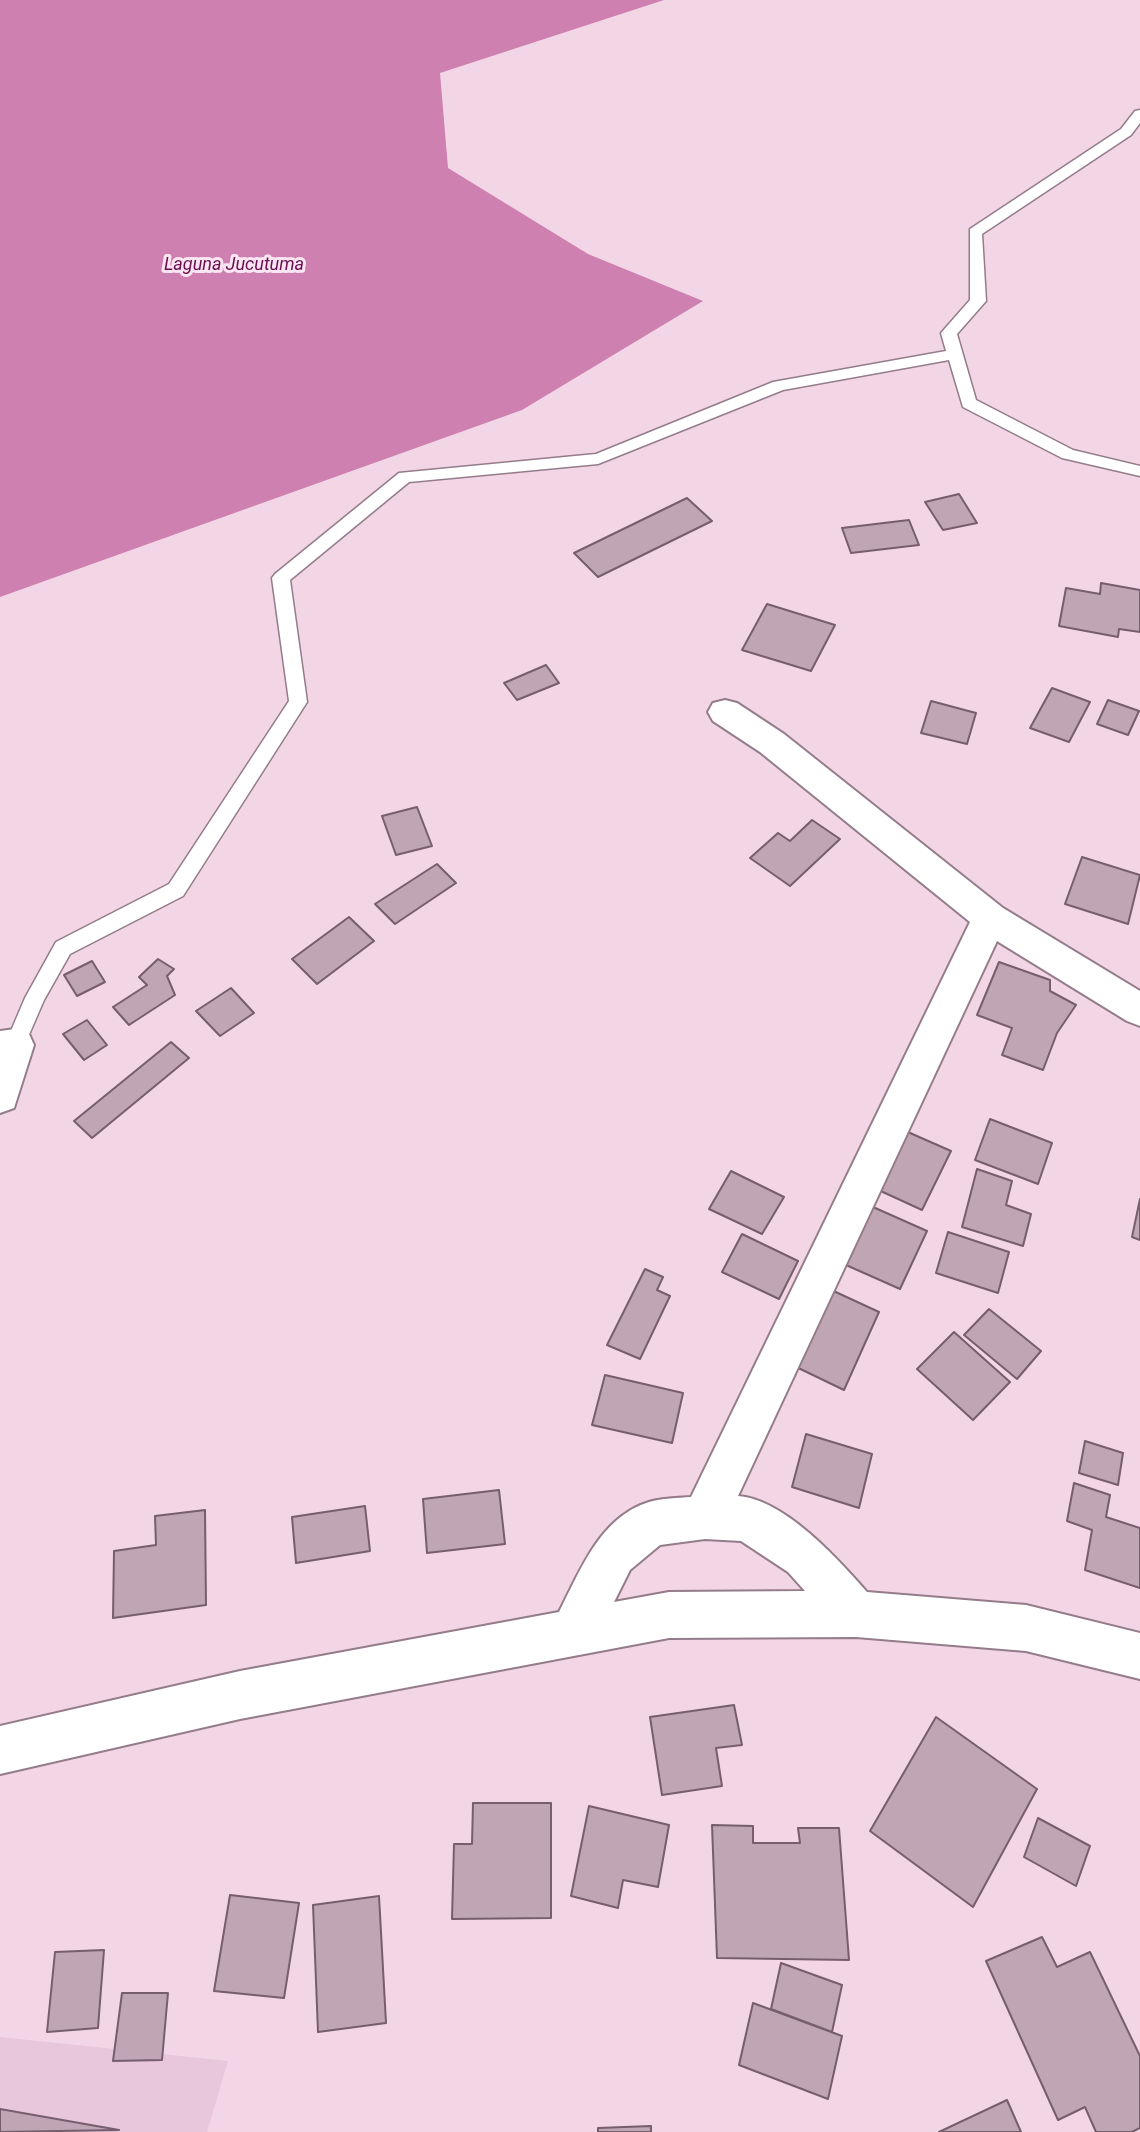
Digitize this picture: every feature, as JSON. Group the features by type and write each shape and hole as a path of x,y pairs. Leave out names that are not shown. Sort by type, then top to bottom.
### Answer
{"street":[{"path":"725,712 772,743 990,918 1140,1010"},
{"path":"705,1517 990,918"},
{"path":"0,1096 8,1046"},
{"path":"573,1633 614,1554 650,1524 705,1517 748,1519 804,1556 856,1614"},
{"path":"0,1750 240,1695 668,1615 856,1614 1026,1628 1140,1656"}],"lane":[{"path":"1140,114 1126,132 975,232 978,301 948,334 969,403 1068,454 1140,471"},
{"path":"8,1046 63,948 176,890 298,702 281,578 405,477 598,459 779,386 954,354"}],"shaded area":[{"path":"0,2037 228,2061 207,2132 0,2132"}],"water":[{"name":"Laguna Jucutuma","path":"0,0 664,0 440,73 448,168 588,254 703,301 522,410 0,597"}],"building":[{"path":"959,494 977,523 943,530 925,502"},
{"path":"687,498 712,521 598,577 574,553"},
{"path":"909,520 919,545 851,553 842,528"},
{"path":"1101,583 1140,590 1140,632 1119,629 1118,637 1059,626 1066,588 1100,594"},
{"path":"767,604 835,625 811,671 742,650"},
{"path":"546,665 559,683 517,700 504,683"},
{"path":"1052,688 1090,702 1069,742 1030,728"},
{"path":"1108,700 1139,711 1128,735 1097,724"},
{"path":"931,701 976,713 967,744 921,733"},
{"path":"417,807 432,846 396,855 382,816"},
{"path":"812,820 840,839 790,886 750,858 778,833 790,841"},
{"path":"1082,857 1140,875 1128,924 1065,904"},
{"path":"437,864 456,883 395,924 375,904"},
{"path":"349,917 374,941 317,984 292,959"},
{"path":"158,959 174,969 167,976 175,995 129,1025 113,1007 147,985 139,977"},
{"path":"92,961 105,982 77,996 64,975"},
{"path":"999,962 1050,980 1050,991 1076,1005 1057,1033 1043,1070 1002,1055 1012,1028 977,1015"},
{"path":"231,988 254,1013 220,1036 196,1011"},
{"path":"87,1020 107,1045 84,1060 63,1034"},
{"path":"171,1042 189,1058 92,1138 74,1121"},
{"path":"990,1119 1052,1143 1038,1184 975,1160"},
{"path":"901,1129 951,1151 922,1210 872,1187"},
{"path":"977,1169 1012,1181 1006,1205 1031,1214 1023,1246 962,1227"},
{"path":"731,1171 784,1197 762,1234 709,1209"},
{"path":"1140,1199 1140,1240 1132,1237"},
{"path":"864,1203 927,1231 900,1289 837,1261"},
{"path":"948,1232 1009,1252 998,1293 936,1273"},
{"path":"742,1234 798,1261 779,1299 722,1272"},
{"path":"645,1269 663,1277 657,1290 670,1296 640,1359 607,1345"},
{"path":"827,1288 879,1312 844,1390 790,1364"},
{"path":"989,1309 1041,1351 1017,1379 964,1335"},
{"path":"954,1332 1010,1382 973,1420 917,1369"},
{"path":"605,1375 683,1393 672,1443 592,1425"},
{"path":"806,1434 872,1454 859,1508 792,1487"},
{"path":"1085,1441 1123,1453 1118,1485 1079,1473"},
{"path":"1074,1483 1110,1495 1106,1517 1140,1528 1140,1588 1085,1570 1092,1530 1067,1521"},
{"path":"499,1490 505,1544 427,1553 423,1499"},
{"path":"365,1506 370,1551 296,1563 292,1517"},
{"path":"205,1510 206,1605 113,1618 114,1551 156,1545 155,1516"},
{"path":"734,1705 742,1745 716,1748 722,1786 662,1795 650,1717"},
{"path":"936,1717 1037,1789 973,1907 870,1831"},
{"path":"473,1803 551,1803 551,1918 452,1919 454,1844 472,1844"},
{"path":"589,1806 669,1825 658,1887 623,1880 618,1908 571,1896"},
{"path":"1038,1818 1090,1846 1076,1886 1024,1857"},
{"path":"712,1825 753,1826 753,1843 800,1843 798,1828 839,1828 849,1960 717,1958"},
{"path":"230,1895 299,1903 284,1998 214,1991"},
{"path":"379,1896 386,2023 318,2032 313,1905"},
{"path":"1042,1937 1057,1967 1090,1952 1140,2056 1140,2128 1132,2132 1096,2132 1085,2107 1058,2120 986,1961"},
{"path":"104,1950 98,2028 47,2032 55,1952"},
{"path":"781,1963 842,1985 832,2032 771,2009"},
{"path":"122,1993 168,1993 162,2060 113,2061"},
{"path":"753,2003 842,2036 828,2099 739,2065"},
{"path":"1007,2100 1021,2132 939,2132"},
{"path":"0,2109 119,2130 0,2132"},
{"path":"651,2126 651,2132 598,2132 598,2128"}]}
